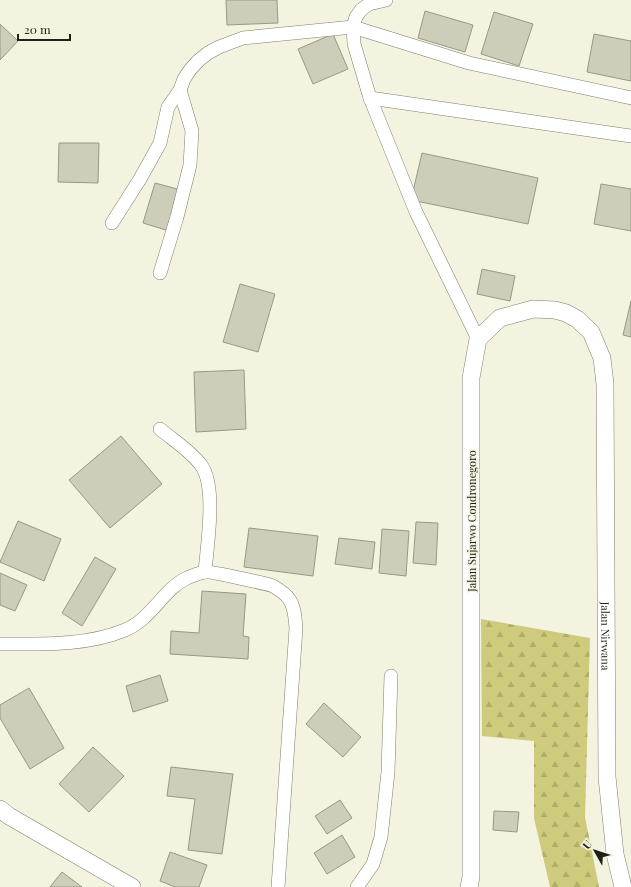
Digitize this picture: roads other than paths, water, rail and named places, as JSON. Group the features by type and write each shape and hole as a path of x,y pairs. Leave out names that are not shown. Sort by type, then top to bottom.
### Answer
{"street":[{"path":"386,0 369,4 361,10 356,17 353,27 354,44 370,98 416,212 478,339"},
{"path":"112,223 160,143 168,107 180,90 184,79 190,70 198,61 219,47 243,38 353,27 469,63 631,98"},
{"path":"160,273 177,217 190,165 192,131 180,90"},
{"path":"370,98 631,136"},
{"name":"Jalan Nirwana","path":"478,339 500,318 533,309 554,310 566,313 577,319 591,332 602,358 605,384 607,777 615,854 623,887"},
{"name":"Jalan Sujarwo Condronegoro","path":"469,887 471,870 471,378 478,339"},
{"path":"160,429 195,458 203,467 207,477 210,497 205,572"},
{"path":"0,644 88,641 127,630 144,618 175,585 187,578 205,572 272,586 289,599 294,611 296,628 278,887"},
{"path":"357,887 373,864 381,837 388,772 391,676"},
{"path":"0,808 9,816 132,887"}]}
